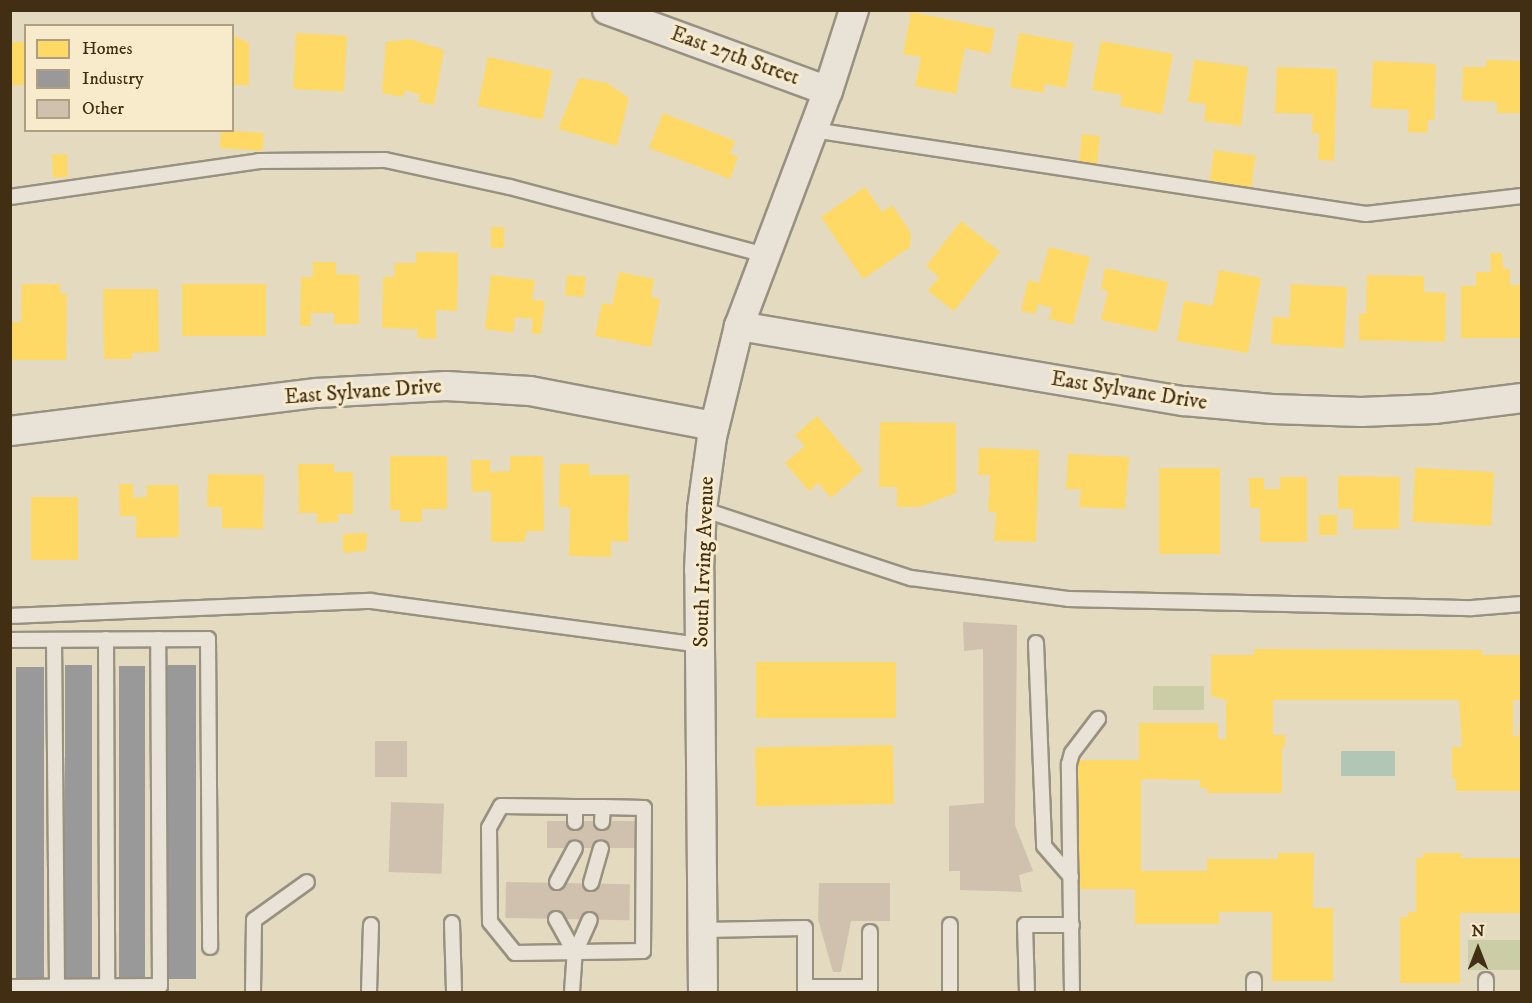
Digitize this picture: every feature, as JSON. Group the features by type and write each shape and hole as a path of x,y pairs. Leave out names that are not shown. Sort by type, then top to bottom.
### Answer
{"street":[{"name":"East 27th Street","path":"607,10 828,91"},
{"name":"South Irving Avenue","path":"703,993 700,645 702,509 714,426 739,326 828,91 854,10"},
{"name":"East Sylvane Drive","path":"739,326 1184,401 1272,409 1361,412 1434,409 1521,398"},
{"name":"East Sylvane Drive","path":"10,431 317,393 446,386 531,391 714,426"}],"lane":[{"path":"813,130 1366,214 1521,196"},
{"path":"10,197 259,161 385,160 510,187 766,255"},
{"path":"702,509 911,578 1068,599 1472,608 1521,604"},
{"path":"10,616 371,601 700,645"},
{"path":"106,639 107,987"},
{"path":"10,987 160,986 158,639"},
{"path":"10,640 208,639 210,946"},
{"path":"54,640 57,987"},
{"path":"1036,643 1044,846 1071,877"},
{"path":"1072,993 1069,764 1072,753 1098,719"},
{"path":"501,806 575,807 644,808 643,951 515,953 490,922 489,828 501,806"},
{"path":"575,807 575,822"},
{"path":"602,822 603,807"},
{"path":"557,882 574,848"},
{"path":"591,883 601,848"},
{"path":"253,993 254,920 307,882"},
{"path":"556,919 574,953"},
{"path":"572,993 574,953 590,920"},
{"path":"452,923 453,993"},
{"path":"369,993 371,925"},
{"path":"950,925 950,993"},
{"path":"1028,993 1025,925 1072,925"},
{"path":"703,930 805,928 805,990 870,990 870,932"}],"green space":[{"path":"1153,686 1204,686 1204,710 1153,710"},
{"path":"1468,940 1521,940 1521,970 1468,970"}],"shaded area":[{"path":"1341,751 1395,751 1395,776 1341,776"}],"building: Homes":[{"path":"911,12 995,29 990,54 965,48 956,94 915,86 921,57 903,54"},
{"path":"296,33 347,36 344,92 293,89"},
{"path":"1019,33 1074,43 1066,88 1045,84 1043,93 1010,87"},
{"path":"234,36 249,43 249,85 234,85"},
{"path":"409,39 444,50 434,105 418,102 420,95 405,90 403,97 382,93 386,42"},
{"path":"1101,41 1173,54 1162,114 1120,106 1122,95 1092,90"},
{"path":"10,42 24,42 24,85 10,85"},
{"path":"488,57 553,71 542,120 478,106"},
{"path":"1194,60 1248,67 1241,126 1204,121 1206,104 1188,102"},
{"path":"1487,60 1521,61 1520,113 1497,113 1497,102 1462,101 1463,67 1486,67"},
{"path":"1373,61 1436,64 1434,120 1428,120 1427,133 1408,132 1409,110 1371,108"},
{"path":"1277,67 1337,69 1334,161 1318,160 1319,133 1312,133 1313,114 1275,113"},
{"path":"579,78 607,83 629,98 617,146 558,129"},
{"path":"663,113 735,141 730,154 738,157 730,179 649,148"},
{"path":"221,132 264,133 263,151 220,148"},
{"path":"1082,134 1100,136 1097,166 1079,164"},
{"path":"1214,150 1256,156 1251,191 1209,185"},
{"path":"67,154 68,177 53,178 52,155"},
{"path":"865,187 882,212 892,205 911,233 910,247 863,279 821,217"},
{"path":"961,221 1000,252 954,311 928,291 939,277 926,266"},
{"path":"491,227 504,227 504,248 491,248"},
{"path":"1049,247 1090,257 1073,325 1049,319 1052,308 1038,304 1035,314 1021,311 1028,280 1039,283"},
{"path":"416,252 458,253 457,311 436,310 436,339 417,338 418,329 382,328 383,277 394,277 395,263 416,263"},
{"path":"1490,253 1502,253 1503,269 1510,269 1510,285 1522,285 1522,338 1461,338 1461,286 1476,286 1476,272 1491,272"},
{"path":"313,262 336,262 336,274 359,275 359,324 334,324 334,313 311,313 311,326 300,326 301,277 313,277"},
{"path":"1105,268 1168,282 1157,332 1101,320 1108,291 1101,289"},
{"path":"1219,270 1261,278 1248,353 1177,341 1184,301 1213,306"},
{"path":"619,272 654,279 651,297 660,299 651,347 595,336 602,303 612,305"},
{"path":"491,275 535,280 532,300 545,301 541,334 531,333 533,319 515,317 513,333 485,329"},
{"path":"567,275 586,277 584,297 565,295"},
{"path":"1367,275 1424,276 1424,292 1446,293 1445,342 1359,340 1359,314 1366,314"},
{"path":"22,284 60,284 60,293 67,294 66,360 10,360 10,322 21,322"},
{"path":"182,284 266,284 266,336 182,336"},
{"path":"1291,284 1347,287 1344,348 1271,344 1273,317 1289,318"},
{"path":"103,289 158,289 159,352 132,353 132,359 104,359"},
{"path":"817,416 863,470 831,498 818,483 809,491 785,463 805,446 795,435"},
{"path":"880,422 956,423 956,493 919,507 897,507 897,487 879,487"},
{"path":"979,448 1039,450 1036,542 994,541 996,512 988,511 990,475 978,475"},
{"path":"1068,454 1129,457 1125,509 1079,507 1081,489 1066,489"},
{"path":"390,456 447,456 447,509 422,509 422,522 400,522 400,510 390,510"},
{"path":"510,456 543,456 544,531 527,531 524,542 491,542 491,491 472,492 471,460 490,460 490,472 510,471"},
{"path":"298,464 334,464 334,472 353,472 353,514 338,514 338,522 317,523 317,513 299,513"},
{"path":"560,464 589,464 589,475 629,475 628,542 611,541 611,557 569,556 570,507 559,507"},
{"path":"1159,468 1220,468 1220,554 1159,554"},
{"path":"1415,468 1494,472 1491,526 1412,522"},
{"path":"208,474 264,475 263,529 222,528 222,507 207,507"},
{"path":"1338,476 1400,477 1399,529 1353,529 1353,509 1338,509"},
{"path":"1280,477 1307,477 1307,542 1260,542 1260,508 1250,508 1249,478 1264,478 1264,489 1280,489"},
{"path":"119,484 133,484 133,498 147,497 147,485 178,485 179,537 136,538 136,516 120,516"},
{"path":"31,497 78,497 78,560 31,560"},
{"path":"1319,515 1337,515 1337,535 1319,535"},
{"path":"367,533 366,551 343,553 343,534"},
{"path":"1254,649 1482,650 1482,655 1522,655 1522,700 1513,700 1513,736 1519,736 1519,724 1522,724 1522,791 1456,791 1456,779 1452,779 1452,747 1462,747 1459,700 1273,700 1273,735 1285,735 1285,747 1282,747 1282,793 1207,793 1207,788 1200,788 1200,780 1141,779 1141,871 1207,871 1207,859 1278,859 1278,853 1314,853 1313,908 1333,908 1333,981 1272,981 1272,912 1219,912 1219,924 1135,924 1135,889 1077,889 1077,760 1139,760 1139,723 1218,723 1218,739 1226,739 1226,700 1211,696 1211,655 1254,655"},
{"path":"756,662 896,662 896,718 756,718"},
{"path":"893,745 894,804 756,806 755,747"},
{"path":"1423,853 1461,853 1461,858 1522,858 1522,913 1460,913 1460,983 1400,983 1400,917 1408,917 1408,912 1416,912 1416,858 1423,858"}],"building: Industry":[{"path":"65,665 92,665 92,978 65,978"},
{"path":"167,665 196,665 196,979 167,979"},
{"path":"119,666 145,666 145,980 119,980"},
{"path":"16,667 44,667 44,978 16,978"}],"building: Other":[{"path":"963,622 1017,625 1015,825 1033,871 1019,875 1022,892 960,890 960,871 949,871 949,806 984,803 983,649 964,651"},
{"path":"375,741 407,741 407,777 375,777"},
{"path":"391,802 444,804 442,874 389,872"},
{"path":"547,821 635,821 635,848 547,848"},
{"path":"506,882 630,884 629,920 505,918"},
{"path":"819,883 890,883 890,921 851,921 841,972 833,972 818,919"}]}
